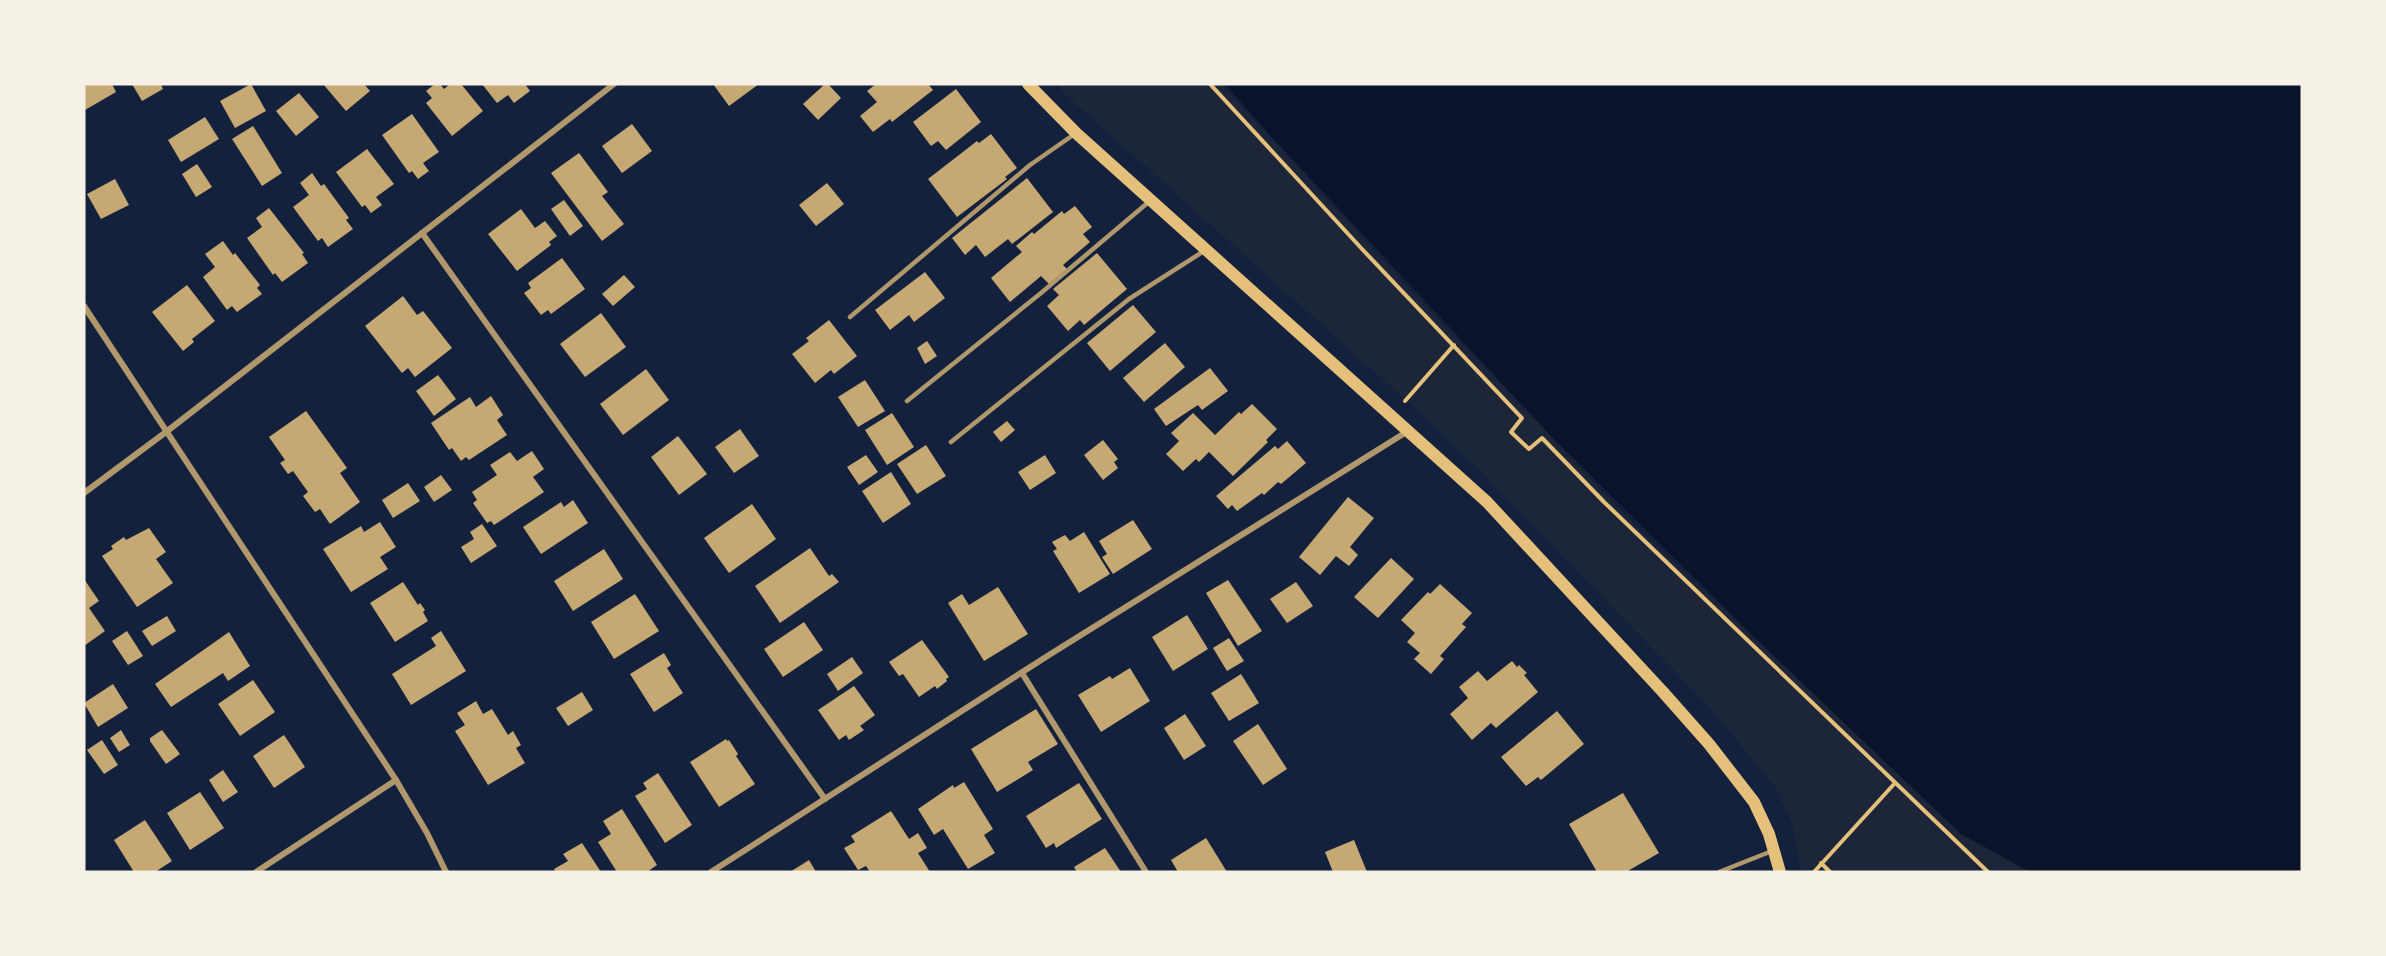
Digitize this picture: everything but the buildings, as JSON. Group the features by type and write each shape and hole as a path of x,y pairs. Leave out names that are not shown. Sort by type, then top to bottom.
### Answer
{"main road":[{"path":"1028,84 1076,133 1487,502 1709,744 1754,802 1775,850 1780,872"}],"street":[{"path":"84,493 166,432 614,84"},
{"path":"422,233 825,799"},
{"path":"84,306 396,780 428,833 446,872"},
{"path":"711,872 1409,430"},
{"path":"1022,673 1146,872"},
{"path":"256,872 396,780"}],"lane":[{"path":"850,317 1013,179 1076,133"},
{"path":"907,401 1041,294 1150,200"},
{"path":"951,442 1129,299 1157,279 1206,250"},
{"path":"1719,872 1775,850"}],"path":[{"path":"1210,84 1522,418 1511,432 1529,449 1542,438 1612,510 1988,872"},
{"path":"1392,416 1454,345"},
{"path":"1814,872 1895,783"},
{"path":"1821,863 1830,872"}],"shaded area":[{"path":"1056,84 1221,84 1413,293 1633,523 1961,833 2030,872 1801,872 1793,825 1776,788 1710,708 1446,436"},
{"path":"1225,84 2302,84 2302,872 2030,872 1961,834 1752,635 1556,441"}]}
